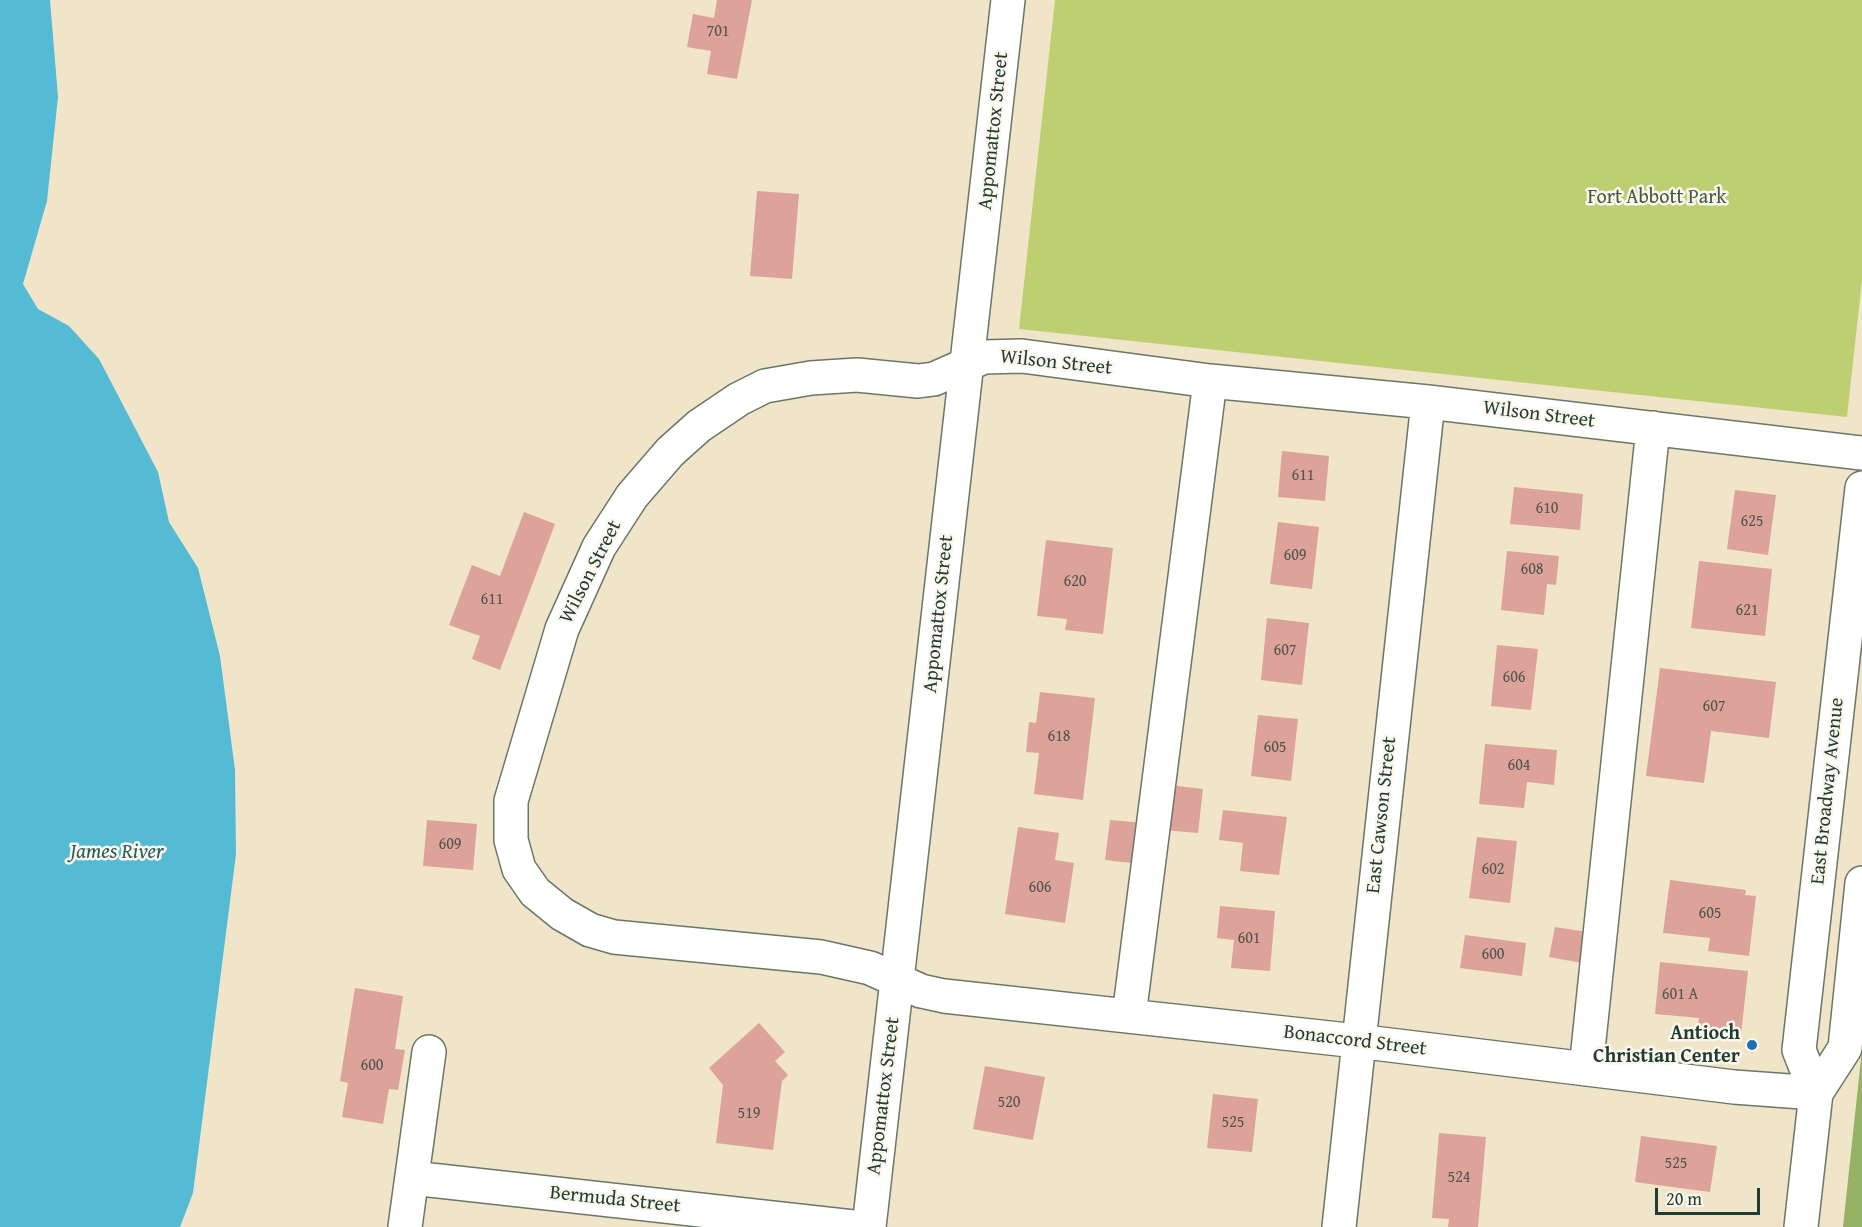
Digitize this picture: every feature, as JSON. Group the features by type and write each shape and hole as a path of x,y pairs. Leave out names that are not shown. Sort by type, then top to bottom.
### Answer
{"street":[{"name":"Appomattox Street","path":"869,1227 1008,0"},
{"name":"Wilson Street","path":"897,979 870,968 821,957 614,937 590,930 562,914 535,892 519,869 511,840 511,801 562,629 599,547 633,496 670,452 699,426 739,399 765,386 811,378 857,375 918,381 934,379 984,357 1022,356 1210,381 1428,402 1862,453"},
{"path":"1129,1016 1210,381"},
{"name":"East Cawson Street","path":"1339,1227 1357,1041 1428,402"},
{"path":"1586,1069 1653,428"},
{"name":"East Broadway Avenue","path":"1816,1093 1799,1050 1862,488"},
{"name":"East Broadway Avenue","path":"1801,1227 1816,1093 1845,1048 1862,883"},
{"name":"Bonaccord Street","path":"897,979 921,992 944,996 1357,1041 1734,1087 1816,1093"},
{"path":"405,1227 429,1052"},
{"name":"Bermuda Street","path":"412,1178 627,1215 854,1227"}],"green space":[{"name":"Fort Abbott Park","path":"1055,0 1862,0 1862,280 1847,417 1019,329"},
{"path":"1862,1049 1862,1227 1843,1227"}],"water":[{"name":"James River","path":"0,0 50,0 58,97 47,201 23,284 38,309 69,326 99,359 158,472 169,522 198,568 220,656 235,770 236,854 193,1193 180,1227 0,1227"}],"building":[{"path":"717,0 752,0 737,79 707,74 711,51 687,47 693,14 714,18"},
{"path":"757,191 799,194 792,279 750,276"},
{"path":"1282,451 1329,456 1325,501 1278,497"},
{"path":"1514,487 1583,494 1580,530 1510,524"},
{"path":"1735,490 1776,495 1768,555 1727,549"},
{"path":"524,512 555,524 500,670 472,659 480,636 449,625 472,565 500,576"},
{"path":"1278,522 1319,527 1312,589 1270,584"},
{"path":"1046,540 1113,548 1103,634 1065,630 1067,619 1037,616"},
{"path":"1507,551 1559,556 1556,585 1547,584 1544,615 1501,610"},
{"path":"1699,561 1772,569 1765,636 1691,628"},
{"path":"1267,618 1309,623 1302,685 1261,680"},
{"path":"1497,645 1538,649 1531,710 1491,706"},
{"path":"1660,668 1776,682 1769,738 1711,731 1704,783 1646,776"},
{"path":"1040,692 1095,698 1083,800 1034,794 1039,753 1026,752 1029,722 1036,723"},
{"path":"1258,715 1298,719 1291,781 1251,776"},
{"path":"1485,744 1557,750 1554,785 1527,782 1524,808 1479,804"},
{"path":"1169,785 1203,789 1198,833 1164,830"},
{"path":"1223,810 1287,817 1279,875 1240,871 1243,843 1219,840"},
{"path":"427,820 477,824 473,870 423,866"},
{"path":"1110,820 1145,823 1140,864 1105,860"},
{"path":"1018,827 1059,833 1055,860 1074,863 1065,923 1005,914"},
{"path":"1477,837 1517,841 1510,903 1469,898"},
{"path":"1670,880 1746,890 1745,895 1756,896 1749,956 1708,951 1710,938 1663,933"},
{"path":"1220,906 1275,911 1270,971 1231,968 1234,940 1217,938"},
{"path":"1555,927 1587,932 1582,963 1549,957"},
{"path":"1465,935 1526,943 1522,976 1460,968"},
{"path":"1660,962 1748,971 1741,1035 1697,1030 1699,1018 1655,1014"},
{"path":"355,988 403,996 395,1049 405,1050 398,1090 389,1089 383,1124 342,1117 348,1083 340,1081"},
{"path":"759,1023 785,1052 775,1061 788,1075 782,1081 773,1150 716,1143 723,1085 709,1068"},
{"path":"985,1066 1045,1077 1033,1140 973,1129"},
{"path":"1213,1094 1258,1099 1252,1152 1207,1148"},
{"path":"1439,1133 1486,1137 1478,1227 1448,1227 1449,1219 1432,1218"},
{"path":"1641,1136 1717,1146 1710,1192 1635,1182"}],"place":[{"name":"Antioch Christian Center","path":"1752,1045"}]}
